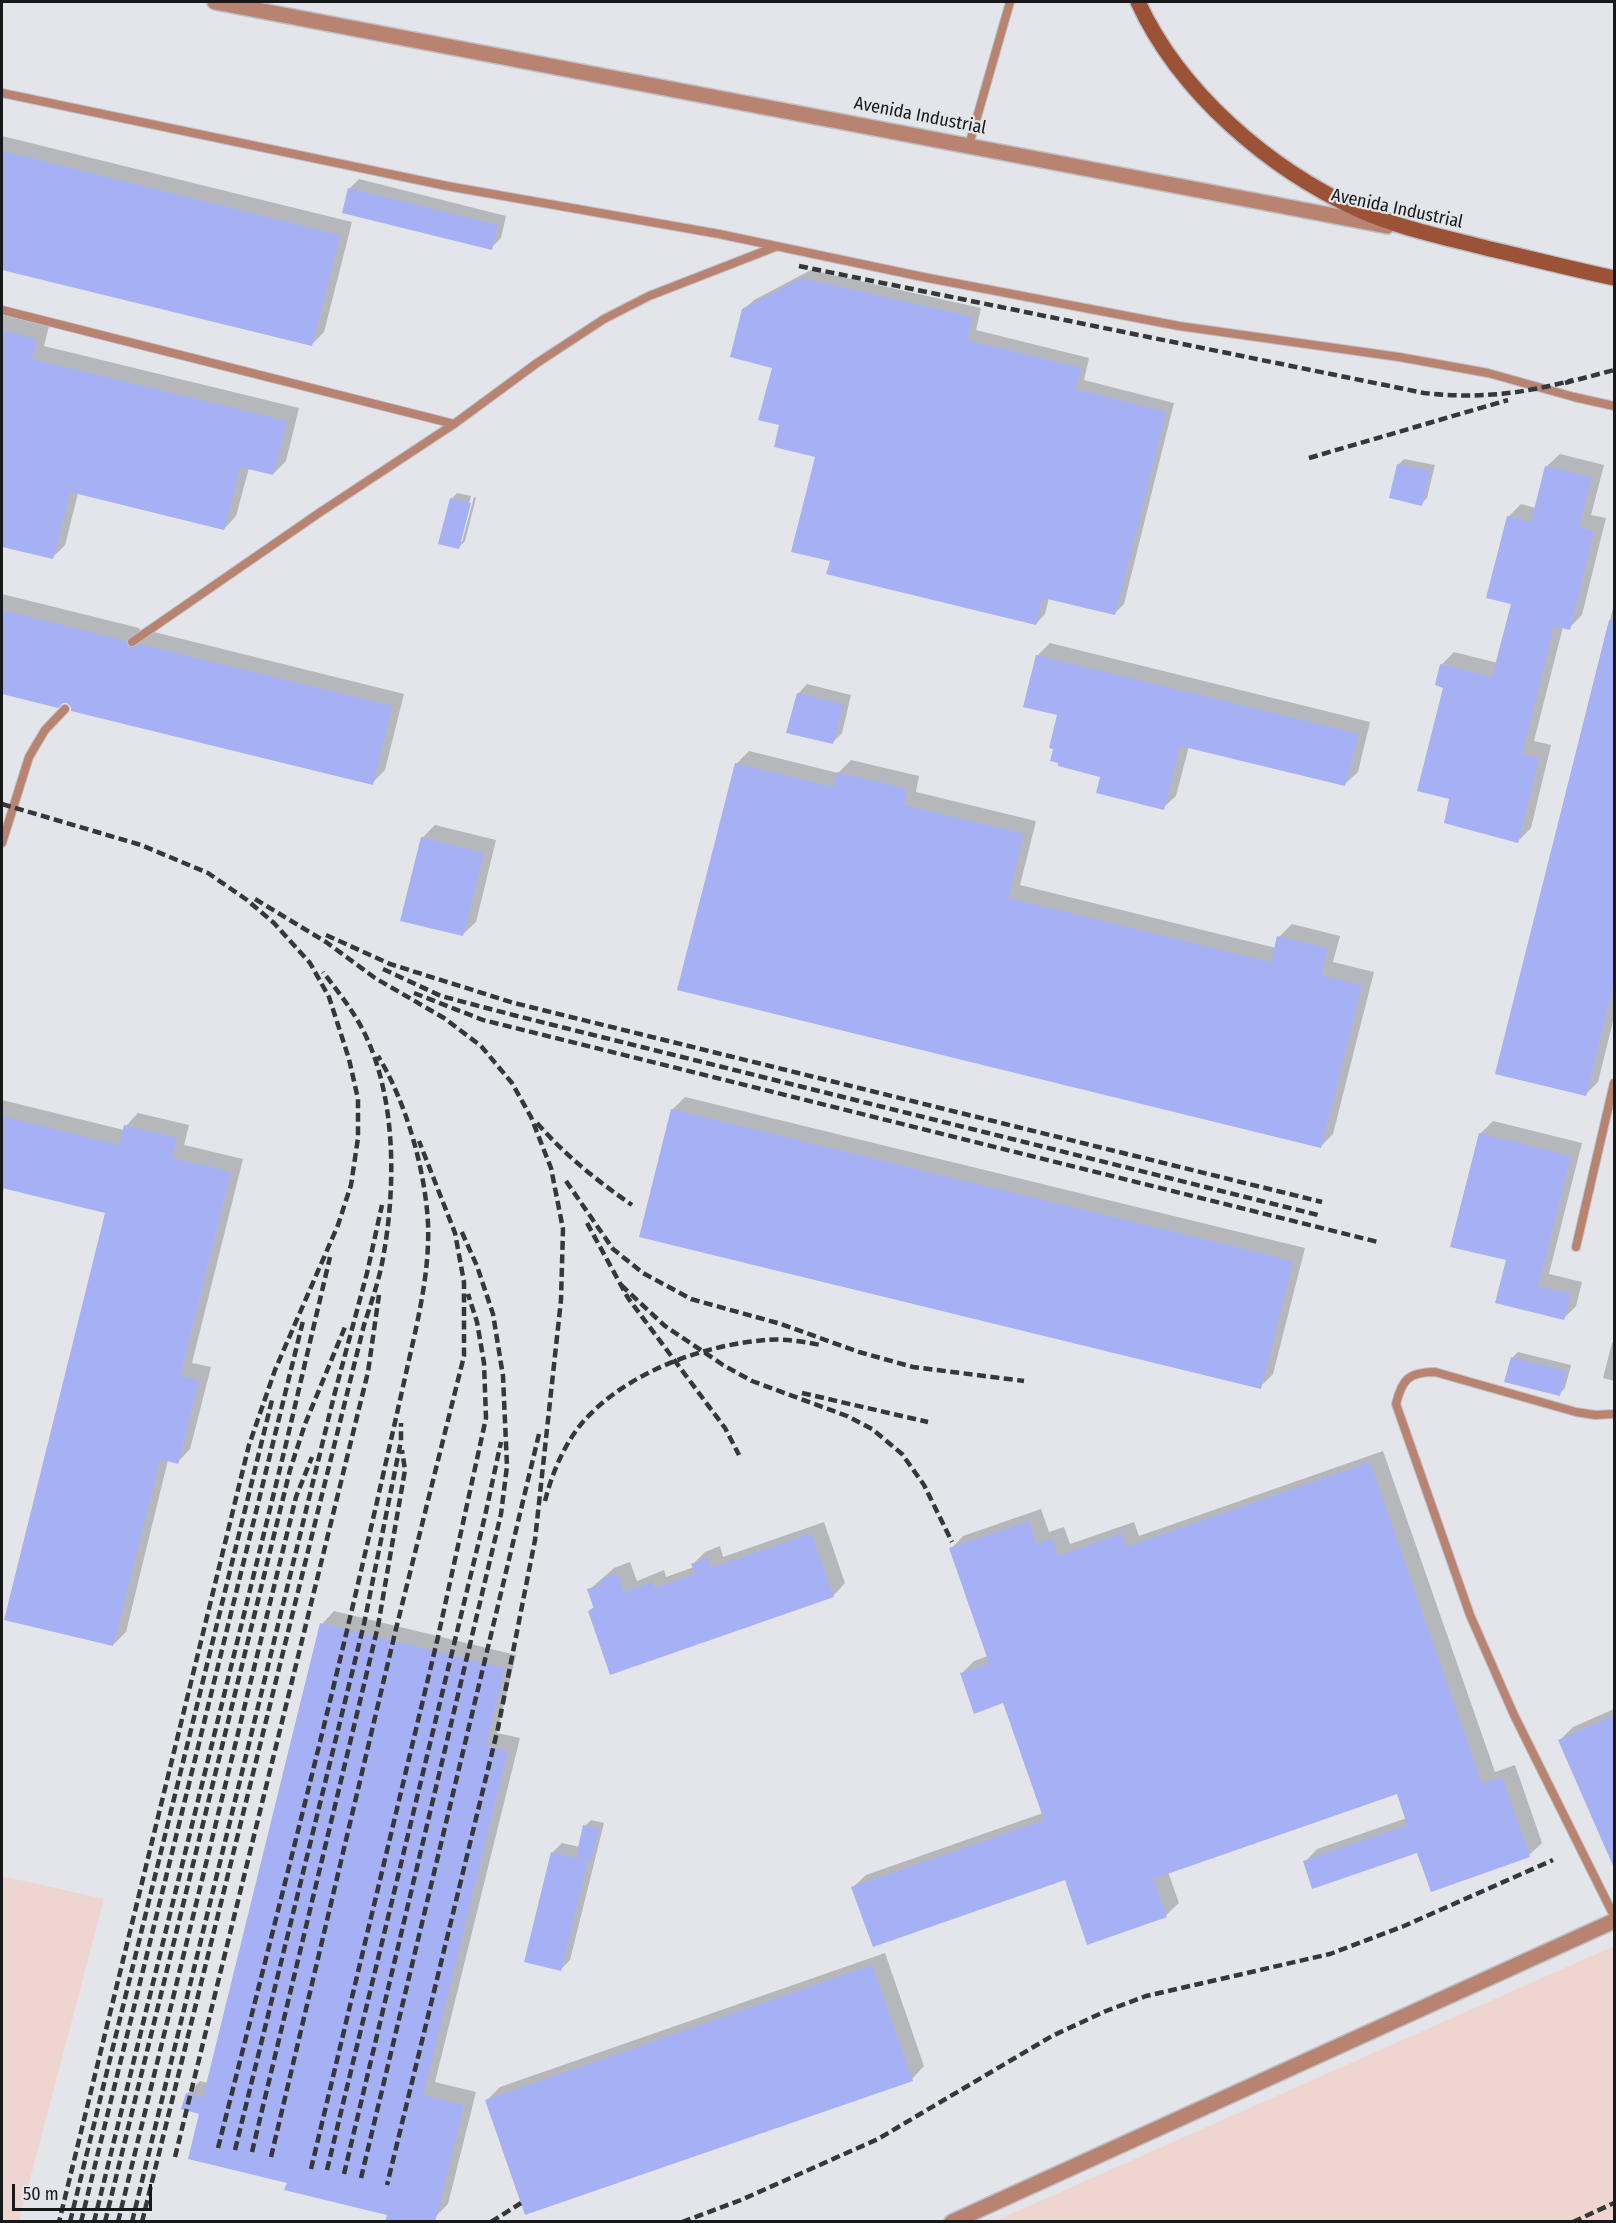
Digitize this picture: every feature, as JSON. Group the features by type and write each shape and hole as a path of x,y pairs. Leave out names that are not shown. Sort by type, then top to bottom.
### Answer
{"street":[{"name":"Avenida Industrial","path":"215,2 1422,232 1614,278"},
{"path":"1138,2 1178,66 1217,112 1256,146 1302,180 1360,210 1422,232"},
{"path":"952,2222 1614,1921"}],"lane":[{"path":"969,145 1010,2"},
{"path":"2,93 447,186 719,234 923,277 1179,326 1398,357 1488,373 1574,398 1614,406"},
{"path":"132,642 319,513 454,424 537,363 604,319 649,296 776,246"},
{"path":"2,310 454,424"},
{"path":"2,843 29,757 45,730 65,709"},
{"path":"1576,1247 1614,1083"},
{"path":"1614,1414 1576,1412 1435,1372 1422,1372 1409,1376 1400,1389 1396,1404 1470,1615 1514,1715 1614,1916"}],"shaded area":[{"path":"2,1876 104,1899 19,2221 2,2221"},
{"path":"1614,1946 1614,2221 995,2221"}],"building":[{"path":"2,151 340,235 312,346 2,270"},
{"path":"348,188 498,225 492,250 342,213"},
{"path":"801,278 973,317 967,340 1081,368 1075,389 1166,412 1115,615 1043,598 1036,625 826,574 830,561 791,552 815,457 774,447 779,425 758,420 772,368 730,357 742,309"},
{"path":"2,330 37,339 32,359 287,421 273,475 240,467 224,530 70,492 53,559 2,547"},
{"path":"1397,464 1430,471 1422,506 1389,498"},
{"path":"1545,466 1592,477 1579,527 1594,531 1570,630 1554,626 1522,754 1539,758 1518,843 1444,823 1449,799 1417,791 1443,688 1435,685 1440,664 1492,677 1511,604 1486,598 1507,516 1531,522"},
{"path":"450,498 471,503 459,549 438,544"},
{"path":"2,610 126,641 130,648 140,644 392,706 373,785 71,711 67,703 63,703 58,708 2,694"},
{"path":"1609,620 1614,621 1614,982 1586,1096 1495,1074"},
{"path":"1036,655 1359,734 1345,786 1180,746 1164,810 1096,793 1100,777 1058,766 1058,763 1050,761 1053,749 1049,748 1057,715 1023,707"},
{"path":"797,693 843,704 833,744 786,733"},
{"path":"735,763 833,787 837,772 907,789 904,805 1024,834 1008,898 1271,962 1277,936 1328,948 1321,975 1362,985 1321,1148 677,990"},
{"path":"421,837 484,853 463,936 400,921"},
{"path":"671,1109 1293,1261 1261,1389 639,1237"},
{"path":"2,1116 119,1145 124,1125 177,1138 172,1158 231,1172 180,1376 199,1380 178,1464 160,1459 113,1646 4,1620 105,1213 2,1188"},
{"path":"1479,1133 1571,1156 1538,1286 1571,1294 1564,1320 1495,1303 1506,1260 1450,1247"},
{"path":"1511,1357 1566,1371 1560,1396 1504,1382"},
{"path":"1370,1462 1482,1784 1502,1777 1530,1857 1431,1892 1417,1853 1312,1889 1303,1861 1407,1825 1397,1794 1153,1879 1167,1917 1087,1945 1065,1880 873,1947 851,1887 1044,1820 1003,1703 974,1714 960,1673 989,1663 949,1548 1029,1521 1036,1544 1052,1538 1058,1556 1121,1533 1126,1547"},
{"path":"811,1533 834,1597 610,1675 588,1611 594,1609 587,1589 601,1585 600,1580 618,1573 624,1592 652,1582 654,1588 695,1574 691,1564 708,1558 711,1568"},
{"path":"320,1623 505,1668 486,1745 508,1751 423,2095 464,2105 435,2222 385,2222 387,2215 284,2190 287,2183 188,2159 199,2114 181,2109 186,2093 203,2097"},
{"path":"1614,1715 1614,1868 1558,1740"},
{"path":"583,1825 599,1829 591,1861 576,1857"},
{"path":"551,1852 588,1861 561,1971 524,1962"},
{"path":"872,1965 913,2081 525,2215 485,2100"}],"railway":[{"path":"799,266 1424,393 1499,394 1536,389 1573,380"},
{"path":"1565,383 1614,370"},
{"path":"1309,458 1508,400"},
{"path":"2,804 141,845 208,873 247,900 274,923 310,963 329,997 349,1059 358,1099 358,1138 351,1185 338,1225 275,1370 249,1445 59,2222"},
{"path":"255,899 326,942 375,978 444,1018 481,1046 512,1083 531,1117 551,1168 563,1229 561,1300 535,1540 498,1728 387,2185"},
{"path":"326,935 390,964 514,1003 1322,1202"},
{"path":"383,969 441,996 517,1016 1322,1216"},
{"path":"142,2222 364,1325 379,1275 388,1228 391,1165 386,1100 367,1040 353,1013 323,972"},
{"path":"414,993 483,1020 1378,1242"},
{"path":"218,2148 338,1667 425,1280 428,1223 423,1181 405,1115 378,1056"},
{"path":"537,1123 582,1167 632,1205"},
{"path":"271,2157 395,1633 464,1356 464,1282 455,1233 419,1141"},
{"path":"566,1181 613,1249 643,1273 691,1299 781,1324 859,1352 913,1367 1024,1381"},
{"path":"132,2222 382,1205"},
{"path":"587,1223 628,1298 725,1428 739,1455"},
{"path":"344,2174 501,1514 507,1466 503,1376 493,1314 477,1266 460,1228"},
{"path":"94,2222 330,1257"},
{"path":"621,1285 665,1326 723,1365 752,1381 847,1416 872,1429 902,1454 924,1485 952,1542"},
{"path":"311,2169 438,1637 486,1418 484,1363 477,1322 468,1294"},
{"path":"175,2157 368,1372 379,1295"},
{"path":"81,2222 303,1321"},
{"path":"105,2222 290,1470 305,1424 345,1327"},
{"path":"545,1501 559,1460 582,1423 600,1405 642,1376 691,1355 741,1343 779,1340 821,1345"},
{"path":"802,1393 928,1422"},
{"path":"70,2222 272,1400"},
{"path":"235,2150 364,1624 401,1441 401,1423"},
{"path":"361,2178 539,1434"},
{"path":"327,2170 501,1442"},
{"path":"252,2152 378,1626 405,1470 402,1450"},
{"path":"118,2222 296,1497 312,1457"},
{"path":"682,2222 741,2200 878,2139 1052,2036 1106,2011 1146,1996 1330,1954 1404,1926 1553,1860"},
{"path":"491,2222 521,2203"},
{"path":"1573,2222 1614,2203"}]}
